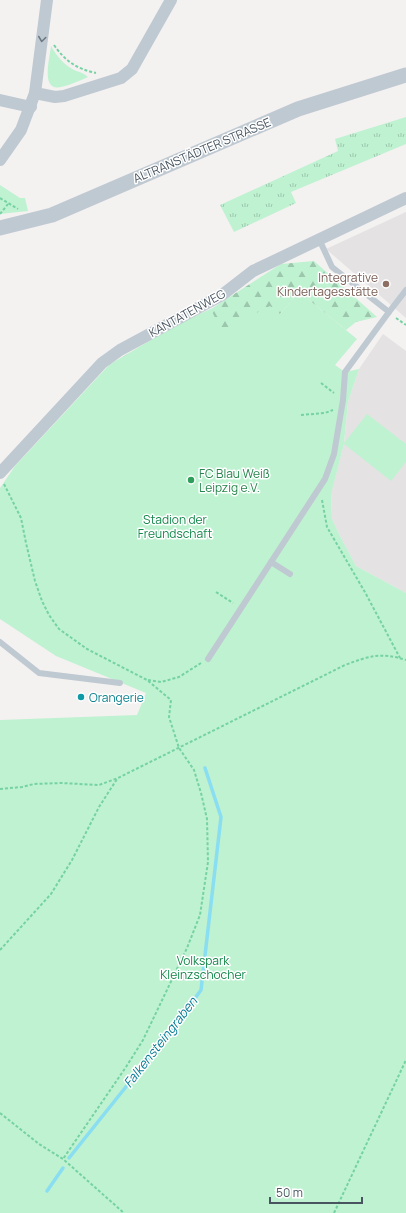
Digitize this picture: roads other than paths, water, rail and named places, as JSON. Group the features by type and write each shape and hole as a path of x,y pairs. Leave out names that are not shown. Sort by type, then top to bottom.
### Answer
{"street":[{"path":"0,160 21,130 31,107 35,93 47,0"},
{"path":"35,93 55,97 64,96 121,78 132,69 171,0"},
{"name":"ALTRANSTÄDTER STRASSE","path":"0,228 52,215 298,109 406,75"},
{"path":"0,100 31,107"},
{"name":"KANTATENWEG","path":"2,478 102,363 120,350 222,295 253,271 406,198"}],"lane":[{"path":"318,239 332,266 389,312"},
{"path":"208,659 325,479 334,454 343,400 345,372 406,290"},
{"path":"271,562 290,574"},
{"path":"0,642 39,673 120,683"}],"waterway":[{"name":"Falkensteingraben","path":"69,1158 177,1023 201,990 221,817 205,768"},
{"name":"Falkensteingraben","path":"47,1191 63,1168"}],"place":[{"name":"Integrative Kindertagesstätte","path":"386,284"},
{"name":"FC Blau Weiß Leipzig e.V.","path":"191,480"},
{"name":"Orangerie","path":"81,697"}],"park label":[{"name":"Stadion der Freundschaft","path":"175,526"},
{"name":"Volkspark Kleinzschocher","path":"203,967"}]}
